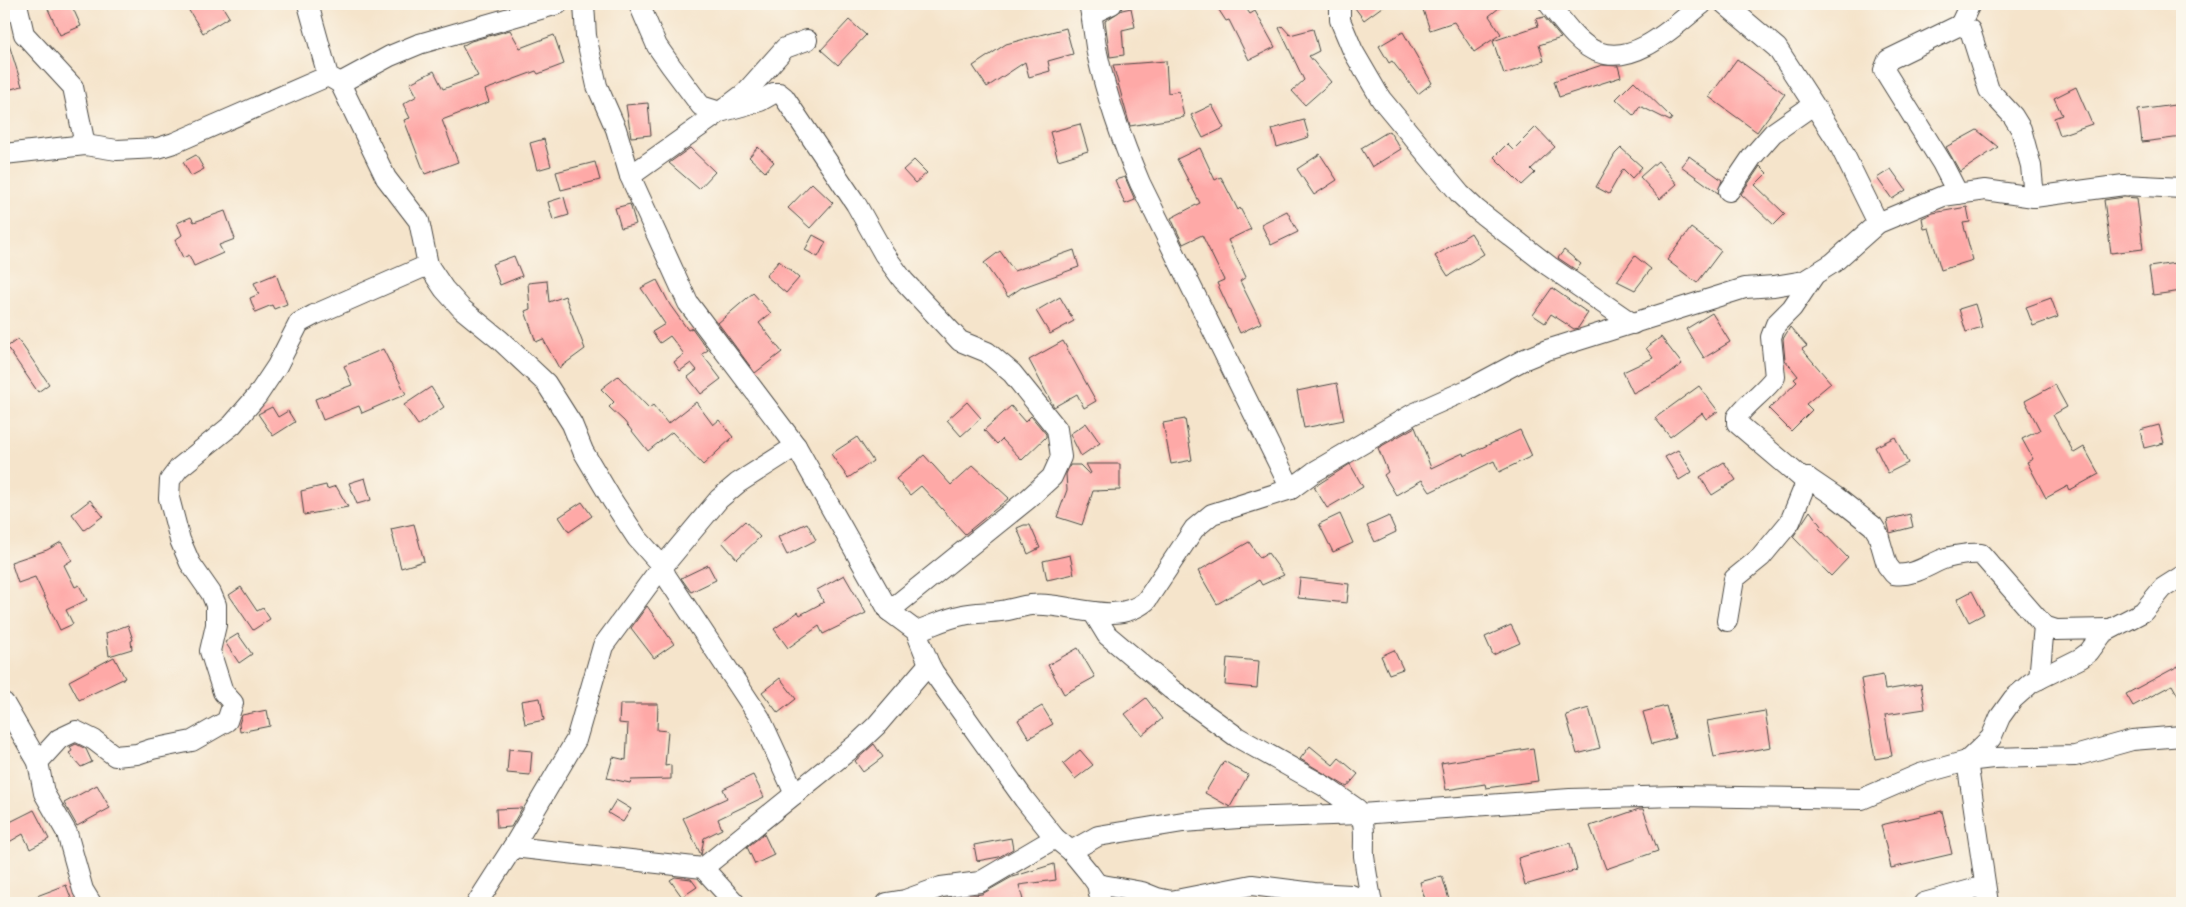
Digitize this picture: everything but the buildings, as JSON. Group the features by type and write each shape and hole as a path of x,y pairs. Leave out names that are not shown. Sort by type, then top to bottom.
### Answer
{"street":[{"path":"17,4 24,34 73,87 86,145"},
{"path":"308,4 334,79 386,178 419,221 428,265 444,290 462,309 500,340 546,383 572,424 596,474 636,538 662,566 666,576 760,718 795,794"},
{"path":"4,154 86,145 117,150 158,148 419,44 558,4"},
{"path":"582,4 586,36 597,86 616,129 630,176 688,303 796,446 889,611 916,631 929,664 1024,799 1055,838 1071,851 1099,894 1142,892 1171,901 1252,885 1314,893 1351,895 1372,903"},
{"path":"639,4 657,46 701,106 720,112 760,101 774,93 779,93 784,97 856,204 884,254 903,280 960,341 987,352 1012,372 1057,428 1061,457 1052,477 1028,499 889,611"},
{"path":"1112,4 1090,9 1099,60 1112,112 1124,147 1291,489"},
{"path":"1340,4 1340,20 1350,43 1381,98 1460,194 1477,210 1549,266 1633,324"},
{"path":"1549,4 1578,38 1597,52 1617,55 1638,50 1667,32 1702,4"},
{"path":"1725,4 1776,48 1838,142 1878,223"},
{"path":"1958,194 1884,70 1888,60 1960,25 1970,4"},
{"path":"1960,25 1970,30 1989,90 2018,122 2031,166 2034,197"},
{"path":"630,176 746,94 785,48 807,40"},
{"path":"1729,192 1752,157 1773,133 1813,105"},
{"path":"916,631 963,615 1002,611 1031,605 1048,605 1093,612 1127,611 1144,602 1194,528 1212,514 1291,489 1330,462 1413,414 1467,390 1525,359 1547,350 1746,288 1793,284 1813,277 1833,264 1878,223 1943,196 1985,190 2034,197 2124,185 2182,188"},
{"path":"38,762 59,740 76,731 94,740 115,756 137,754 192,741 227,721 233,703 223,692 210,651 216,625 216,605 212,594 190,563 180,540 169,498 170,480 179,468 232,425 257,396 277,366 299,323 428,265"},
{"path":"1813,277 1792,308 1776,324 1771,337 1775,377 1768,387 1736,416 1737,423 1803,479 1808,478 1873,526 1878,534 1887,565 1894,574 1901,575 1921,570 1945,559 1964,554 1981,554 2044,626 2056,630 2109,629"},
{"path":"477,903 576,740 603,646 662,566 719,499 738,483 796,446"},
{"path":"1727,621 1734,579 1761,558 1790,522 1808,478"},
{"path":"1967,761 1991,738 2000,717 2013,699 2030,683 2089,652 2103,633 2143,612 2163,588 2182,576"},
{"path":"1093,612 1107,634 1171,689 1237,736 1324,786 1357,809 1361,814 1364,854 1372,903"},
{"path":"2039,679 2044,626"},
{"path":"703,868 858,744 876,726 929,664"},
{"path":"4,703 38,762 44,793 67,833 83,890 91,903"},
{"path":"1071,851 1098,836 1183,822 1361,814 1570,799 1677,796 1862,799 1920,774 1967,761 1993,758 2075,756 2132,740 2182,736"},
{"path":"1924,903 1986,895 1967,761"},
{"path":"887,903 905,900 941,887 980,882 1055,838"},
{"path":"513,846 703,868 736,903"}]}
